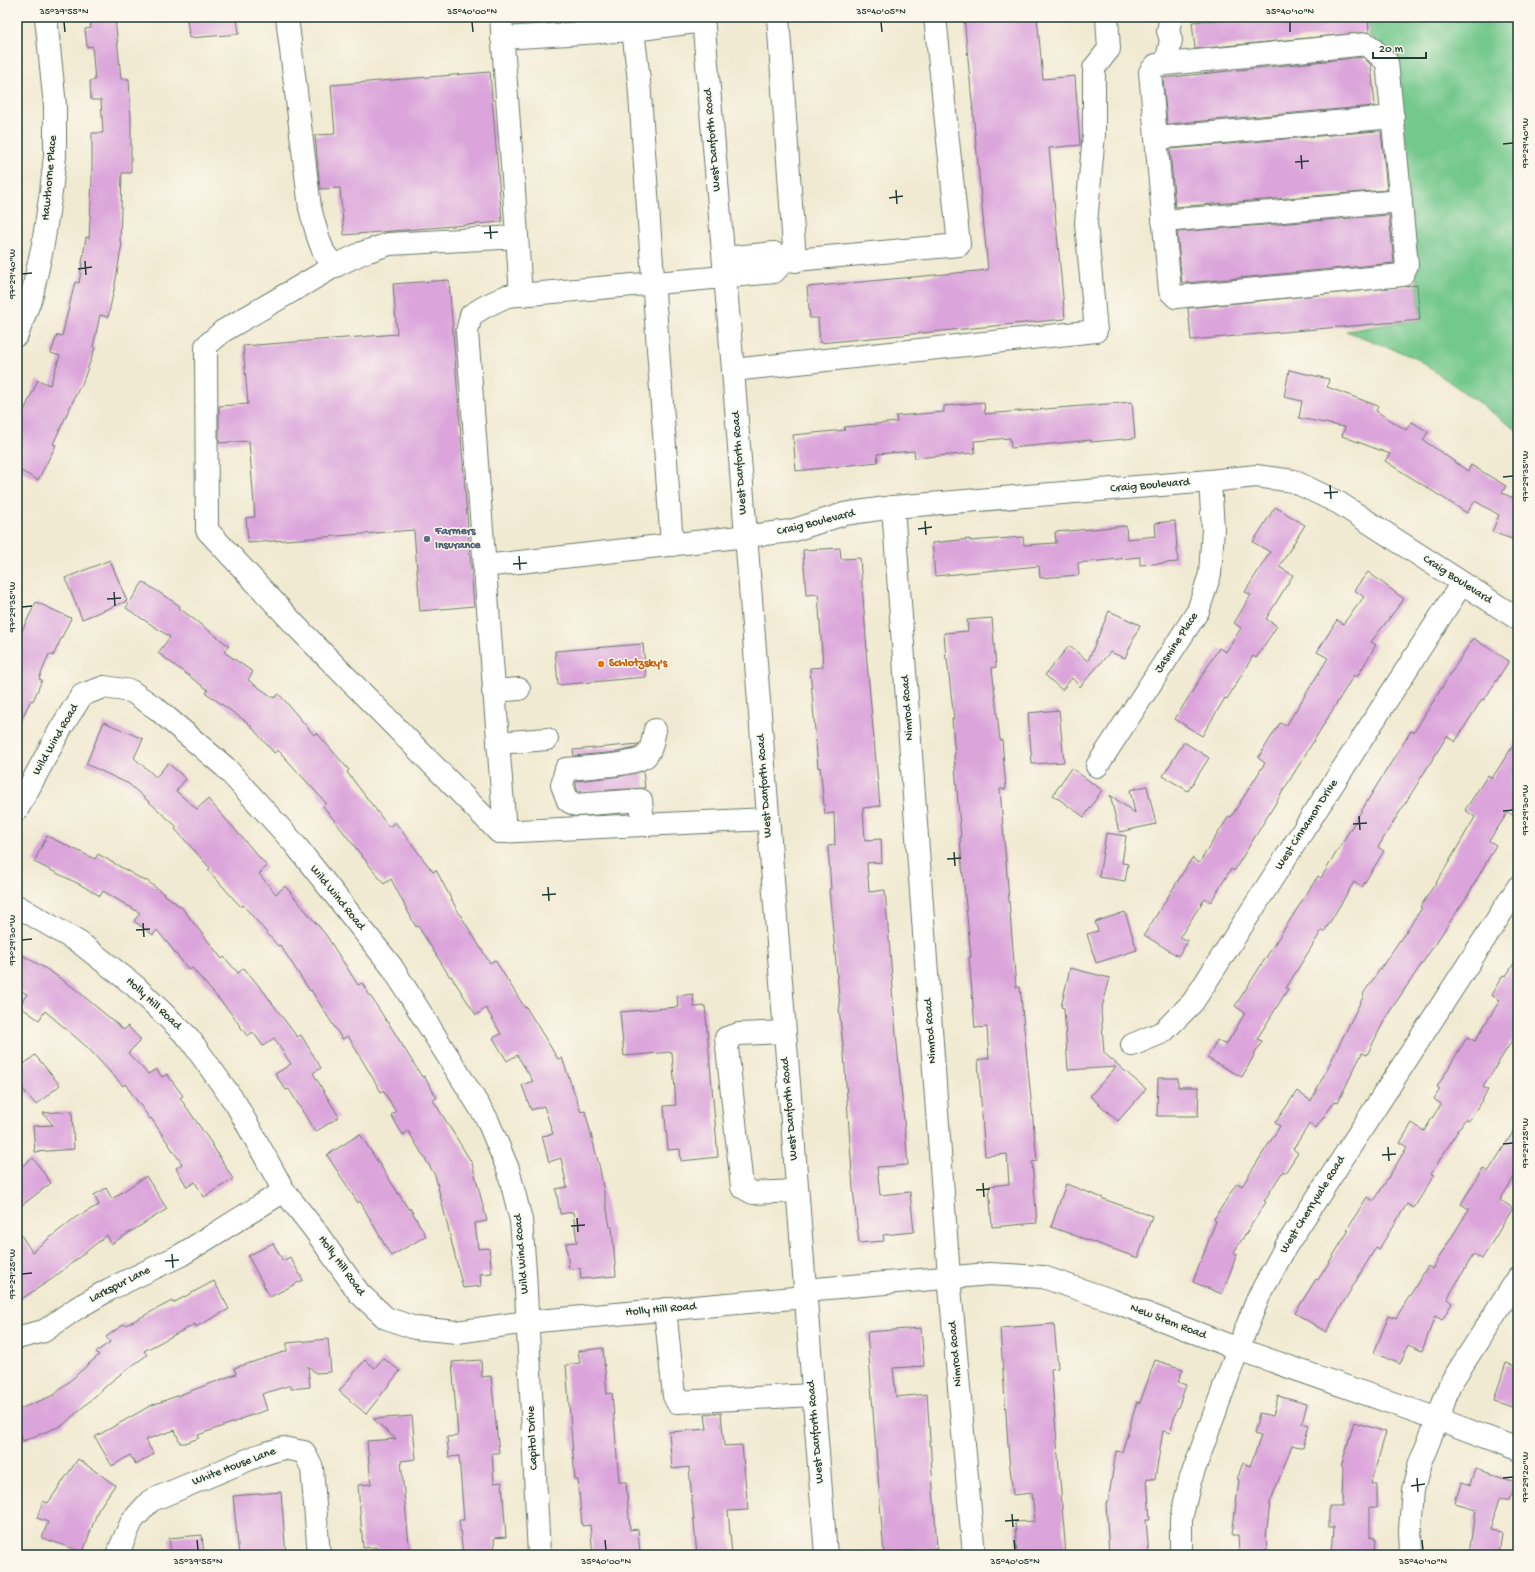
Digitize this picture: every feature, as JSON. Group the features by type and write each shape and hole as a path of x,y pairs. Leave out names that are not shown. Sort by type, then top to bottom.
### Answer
{"street":[{"name":"Hawthorne Place","path":"17,335 32,295 51,192 55,156 55,106 46,17"},
{"path":"287,17 310,208 324,253 335,266"},
{"path":"778,17 789,261"},
{"path":"505,832 467,332 471,315 507,296 702,280 724,267 774,252 789,261 959,245 935,17"},
{"path":"733,370 1096,331 1086,223 1094,134 1094,68 1109,49 1107,17"},
{"path":"1166,64 1171,40 1168,31 1170,17"},
{"path":"1171,40 1181,35 1185,17"},
{"path":"520,295 502,27 633,30 703,19"},
{"name":"West Danforth Road","path":"703,19 733,370 767,819 826,1555"},
{"path":"633,30 640,89 672,545"},
{"path":"1367,44 1387,62 1393,116 1408,265 1402,275 1176,298 1170,291 1150,72 1156,65 1367,44"},
{"path":"1156,138 1393,116"},
{"path":"1163,221 1401,201"},
{"path":"517,237 389,244 362,253 335,266 223,330 206,346 207,530 298,628 499,832 767,819"},
{"name":"Craig Boulevard","path":"484,566 791,531 844,514 893,507 1256,476 1293,481 1339,503 1518,619"},
{"name":"Jasmine Place","path":"1097,766 1198,610 1210,574 1214,529 1210,481"},
{"name":"Nimrod Road","path":"893,507 949,1276 974,1555"},
{"name":"West Cinnamon Drive","path":"1132,1045 1163,1032 1193,1002 1462,583"},
{"name":"Wild Wind Road","path":"17,810 61,728 82,695 104,687 131,691 157,709 225,767 293,842 392,967 487,1119 508,1169 520,1220 525,1271 527,1322"},
{"path":"494,691 520,689"},
{"path":"643,825 641,800 576,805 568,801 557,786 566,769 635,762 646,756 652,746 655,730"},
{"path":"498,743 547,739"},
{"name":"West Cherryvale Road","path":"1181,1555 1181,1519 1190,1481 1258,1298 1286,1246 1518,887"},
{"name":"Holly Hill Road","path":"17,906 80,943 135,986 189,1038 236,1104 284,1191 314,1229 359,1293 386,1318 415,1328 457,1332 527,1322 665,1309 805,1293"},
{"path":"784,1032 739,1034 726,1038 742,1187 753,1193 797,1191"},
{"name":"Larkspur Lane","path":"17,1337 44,1331 77,1308 110,1288 181,1255 284,1191"},
{"name":"New Stem Road","path":"805,1293 949,1276 990,1274 1043,1277 1111,1300 1238,1349 1438,1419 1518,1449"},
{"path":"1411,1555 1410,1529 1413,1490 1420,1463 1438,1419 1450,1384 1518,1278"},
{"path":"665,1309 674,1396 677,1402 813,1395"},
{"name":"Capitol Drive","path":"527,1322 539,1555"},
{"name":"White House Lane","path":"118,1555 132,1521 150,1501 257,1456 283,1448 304,1452 312,1468 319,1555"}],"green space":[{"path":"1368,17 1518,17 1518,431 1416,358 1346,331 1420,319 1396,55 1369,36"}],"building":[{"path":"90,17 115,17 121,79 129,79 131,173 122,173 120,242 122,243 108,317 100,315 93,347 95,348 81,387 80,386 53,444 56,445 38,480 17,469 17,426 38,380 50,385 60,356 51,353 57,335 62,336 75,282 79,283 86,237 89,238 92,181 92,133 103,133 101,100 91,100 90,81 95,80 92,46 87,47 85,29 91,28"},
{"path":"187,17 237,17 239,34 189,38"},
{"path":"964,17 1037,17 1043,79 1075,76 1080,145 1049,148 1065,319 820,343 818,318 810,318 807,287 988,270"},
{"path":"1249,17 1368,17 1369,32 1195,49 1192,22"},
{"path":"1363,57 1371,65 1375,106 1167,124 1163,78"},
{"path":"490,72 502,222 344,235 340,188 320,189 315,135 335,134 331,85"},
{"path":"1381,131 1387,190 1175,207 1170,149"},
{"path":"1389,215 1394,263 1182,283 1177,232"},
{"path":"449,280 474,606 420,611 414,530 248,543 246,518 255,517 249,441 219,443 219,406 248,404 243,346 397,334 393,284"},
{"path":"1417,285 1420,320 1191,340 1188,308"},
{"path":"1289,370 1329,379 1327,387 1378,406 1376,411 1406,430 1412,422 1428,432 1423,440 1468,471 1471,465 1506,486 1502,493 1518,500 1518,532 1515,531 1512,539 1492,532 1499,515 1475,501 1467,513 1385,461 1390,454 1342,436 1345,427 1299,418 1302,401 1284,397"},
{"path":"984,402 985,414 1132,402 1135,438 1091,442 1091,440 1011,448 1010,438 974,441 975,453 915,458 914,451 877,454 878,462 796,471 793,435 845,430 844,427 897,422 896,416 944,412 944,406"},
{"path":"1275,507 1305,525 1279,567 1293,575 1266,619 1277,626 1256,658 1253,656 1202,736 1175,719 1219,648 1226,652 1241,628 1234,623 1251,595 1245,592 1270,552 1253,542"},
{"path":"1175,521 1178,562 1140,565 1140,557 1078,563 1079,575 1040,578 1039,566 935,576 932,543 970,539 970,541 1023,537 1024,545 1056,543 1055,532 1126,526 1127,539 1156,536 1155,523"},
{"path":"840,548 841,559 860,558 866,651 880,806 863,808 865,840 881,839 882,862 867,863 869,892 885,890 892,989 908,1165 877,1167 880,1195 910,1192 914,1232 883,1235 884,1241 859,1243 853,1189 844,1054 829,889 831,889 828,846 835,845 834,813 825,814 820,767 818,768 810,668 823,667 818,594 806,595 803,550"},
{"path":"110,560 127,601 82,619 65,578"},
{"path":"1368,572 1404,599 1371,642 1376,645 1357,677 1354,675 1234,871 1231,869 1211,902 1205,898 1180,937 1188,941 1178,956 1144,935 1192,858 1199,863 1229,816 1231,817 1265,763 1258,758 1280,723 1286,726 1328,658 1317,652 1337,620 1343,624 1364,597 1354,590"},
{"path":"143,582 180,606 179,608 229,646 224,652 253,672 248,680 274,698 279,694 314,735 317,733 349,770 347,772 389,827 395,822 433,872 436,870 456,908 490,963 495,960 558,1059 562,1058 581,1112 585,1111 600,1169 610,1227 612,1227 616,1276 581,1279 580,1268 569,1269 566,1243 577,1242 573,1212 560,1214 556,1189 567,1187 561,1158 549,1162 542,1136 553,1134 544,1106 531,1110 522,1085 533,1081 517,1055 507,1061 493,1038 501,1034 486,1008 476,1015 418,926 416,927 391,879 384,884 323,806 326,803 278,750 274,753 248,723 206,693 208,690 158,653 170,637 126,608"},
{"path":"36,602 71,618 53,656 49,654 39,679 42,680 33,701 31,700 17,728 17,641"},
{"path":"1109,611 1140,625 1125,658 1110,652 1080,687 1072,678 1062,690 1045,675 1069,646 1088,661"},
{"path":"992,618 996,667 992,668 1000,740 1002,740 1006,789 1000,789 1016,987 1020,987 1037,1161 1032,1162 1037,1223 992,1227 989,1186 1009,1184 1007,1154 985,1156 978,1060 989,1058 987,1027 975,1028 969,957 971,957 962,866 954,755 952,719 954,719 944,633 968,631 967,620"},
{"path":"1473,638 1509,661 1484,700 1482,699 1455,742 1447,736 1378,847 1384,851 1362,887 1354,882 1324,932 1322,930 1286,988 1288,989 1257,1039 1262,1041 1242,1077 1207,1058 1217,1040 1226,1045 1245,1013 1235,1006 1318,876 1321,878 1411,731 1414,732"},
{"name":"Schlotzsky's","path":"643,644 646,677 558,685 555,651"},
{"path":"1059,710 1064,762 1032,764 1028,713"},
{"path":"104,722 143,739 134,758 156,777 168,763 186,779 176,791 197,809 208,799 267,866 259,874 276,894 285,886 326,935 358,985 362,983 422,1077 424,1076 437,1098 433,1100 472,1163 487,1221 475,1223 478,1249 489,1248 492,1273 480,1274 481,1286 463,1288 435,1175 408,1131 403,1135 391,1115 396,1112 383,1090 381,1092 348,1036 342,1039 280,945 278,946 243,905 241,907 208,870 210,868 175,829 177,827 129,784 86,764"},
{"path":"1518,738 1518,819 1508,812 1489,841 1496,845 1468,895 1386,1017 1367,1055 1362,1053 1338,1102 1335,1101 1316,1128 1310,1123 1293,1149 1298,1153 1285,1173 1283,1171 1264,1201 1266,1202 1234,1252 1237,1254 1222,1294 1193,1282 1216,1221 1214,1219 1237,1183 1242,1186 1280,1126 1275,1123 1297,1091 1311,1101 1364,995 1363,994 1422,908 1420,907 1443,872 1475,817 1465,810 1488,775 1492,778"},
{"path":"1184,742 1209,758 1188,791 1163,776"},
{"path":"639,744 635,748 618,752 574,756 573,750"},
{"path":"1071,768 1102,790 1084,817 1053,795"},
{"path":"643,771 645,788 578,792 577,789 576,781 622,776"},
{"path":"1147,786 1156,824 1119,832 1110,795 1135,813 1130,790"},
{"path":"1106,833 1126,836 1122,863 1128,864 1125,881 1099,877"},
{"path":"47,836 95,859 98,854 145,881 146,880 182,908 222,959 224,957 238,973 244,968 264,992 297,1037 301,1035 321,1068 313,1073 339,1117 315,1132 289,1089 286,1090 275,1074 291,1064 274,1038 263,1046 253,1032 247,1036 230,1012 192,968 189,970 157,930 153,935 134,921 140,913 103,891 100,896 34,862"},
{"path":"1125,912 1137,950 1096,963 1087,934 1098,931 1095,922"},
{"path":"17,952 48,970 74,988 124,1030 128,1026 141,1040 128,1053 148,1074 156,1069 162,1077 167,1074 183,1096 180,1098 210,1141 233,1179 204,1197 195,1182 187,1187 176,1168 182,1164 151,1118 150,1119 125,1084 123,1086 87,1047 45,1011 39,1020 19,1006 27,994 17,989"},
{"path":"1518,957 1518,1031 1483,1087 1488,1090 1469,1121 1465,1119 1431,1174 1434,1175 1414,1208 1407,1204 1379,1249 1376,1247 1326,1332 1295,1313 1316,1279 1318,1280 1349,1230 1347,1229 1367,1197 1374,1201 1407,1147 1400,1143 1412,1123 1424,1131 1441,1104 1434,1099 1440,1089 1437,1087 1467,1037 1475,1041 1500,1000 1491,995 1503,975 1506,976"},
{"path":"1070,968 1110,978 1101,1011 1104,1053 1146,1089 1118,1121 1090,1096 1116,1067 1068,1070 1064,1008 1061,1007"},
{"path":"693,994 694,1007 705,1006 718,1157 681,1161 680,1149 668,1150 664,1106 676,1105 672,1052 624,1056 620,1012 678,1007 677,996"},
{"path":"35,1055 60,1085 36,1105 17,1082 17,1070"},
{"path":"1158,1078 1178,1078 1178,1087 1199,1087 1198,1116 1157,1116"},
{"path":"72,1111 74,1149 35,1152 33,1126 53,1125 43,1113"},
{"path":"1518,1124 1518,1171 1500,1200 1513,1208 1482,1259 1474,1254 1447,1299 1452,1303 1442,1320 1435,1316 1422,1351 1408,1345 1400,1364 1374,1353 1389,1315 1396,1318 1428,1266 1432,1269 1469,1209 1461,1204 1483,1168 1488,1172"},
{"path":"360,1134 409,1210 410,1208 426,1236 391,1256 360,1201 358,1203 327,1155"},
{"path":"33,1158 51,1183 17,1209 17,1170"},
{"path":"146,1176 167,1209 111,1244 107,1235 52,1279 17,1302 17,1229 32,1252 76,1217 99,1205 94,1195 106,1188 112,1199"},
{"path":"1066,1184 1152,1216 1138,1258 1051,1227"},
{"path":"273,1243 283,1261 290,1257 303,1280 270,1297 248,1256"},
{"path":"214,1281 229,1309 196,1327 195,1324 144,1351 147,1355 114,1379 63,1425 23,1441 17,1427 17,1410 54,1395 99,1355 96,1352 110,1342 106,1337 124,1324 126,1325 172,1301 173,1303"},
{"path":"1054,1324 1058,1368 1051,1369 1066,1555 1017,1555 1015,1522 1035,1521 1032,1493 1013,1495 1000,1328"},
{"path":"921,1328 924,1366 893,1368 896,1397 927,1394 937,1548 904,1551 904,1555 884,1555 867,1332"},
{"path":"328,1339 331,1372 316,1373 308,1366 310,1387 291,1389 291,1385 262,1394 267,1410 198,1435 199,1438 185,1443 180,1443 175,1430 145,1440 154,1454 136,1465 130,1455 112,1466 95,1437 150,1406 236,1374 234,1368 287,1351 287,1343"},
{"path":"603,1348 607,1394 612,1393 619,1482 626,1482 630,1530 638,1529 640,1555 593,1555 590,1525 582,1526 578,1480 575,1480 566,1365 580,1363 578,1351"},
{"path":"383,1358 400,1371 366,1414 339,1391 365,1360 375,1368"},
{"path":"481,1360 482,1377 491,1376 499,1453 492,1453 494,1483 502,1482 506,1537 494,1538 495,1555 463,1555 459,1520 464,1520 459,1456 449,1457 447,1437 458,1436 452,1362"},
{"path":"1155,1360 1183,1369 1178,1382 1186,1385 1177,1408 1170,1433 1163,1431 1155,1479 1147,1478 1150,1520 1146,1520 1149,1555 1109,1555 1106,1502 1108,1502 1116,1451 1122,1452 1137,1402 1140,1403"},
{"path":"1506,1363 1518,1367 1518,1408 1494,1400"},
{"path":"1278,1396 1307,1404 1302,1423 1309,1425 1303,1448 1292,1445 1270,1503 1266,1537 1267,1555 1239,1555 1238,1535 1232,1535 1239,1480 1237,1479 1243,1463 1250,1466 1261,1436 1254,1434 1259,1413 1273,1416"},
{"path":"721,1413 724,1446 742,1445 748,1510 728,1511 732,1555 697,1555 689,1467 672,1469 669,1432 707,1429 705,1415"},
{"path":"412,1416 416,1459 401,1461 410,1555 377,1555 376,1547 363,1548 358,1485 371,1484 367,1441 396,1439 373,1419"},
{"path":"1354,1422 1386,1432 1371,1484 1377,1484 1377,1507 1370,1507 1370,1538 1375,1539 1374,1555 1332,1555 1334,1527 1329,1527 1329,1506 1342,1506 1343,1467 1341,1467"},
{"path":"78,1459 115,1485 98,1510 83,1552 42,1538 48,1522 37,1518 43,1501 48,1503"},
{"path":"1475,1469 1515,1481 1509,1501 1500,1498 1490,1530 1502,1532 1499,1555 1470,1555 1476,1509 1455,1503 1461,1483 1470,1486"},
{"path":"281,1492 286,1555 239,1555 233,1496"},
{"path":"202,1535 204,1555 171,1555 169,1538"}],"waterway":[{"path":"17,1545 23,1555"}],"place":[{"name":"Farmers Insurance","path":"427,539"},
{"name":"Schlotzsky's","path":"601,664"}]}
